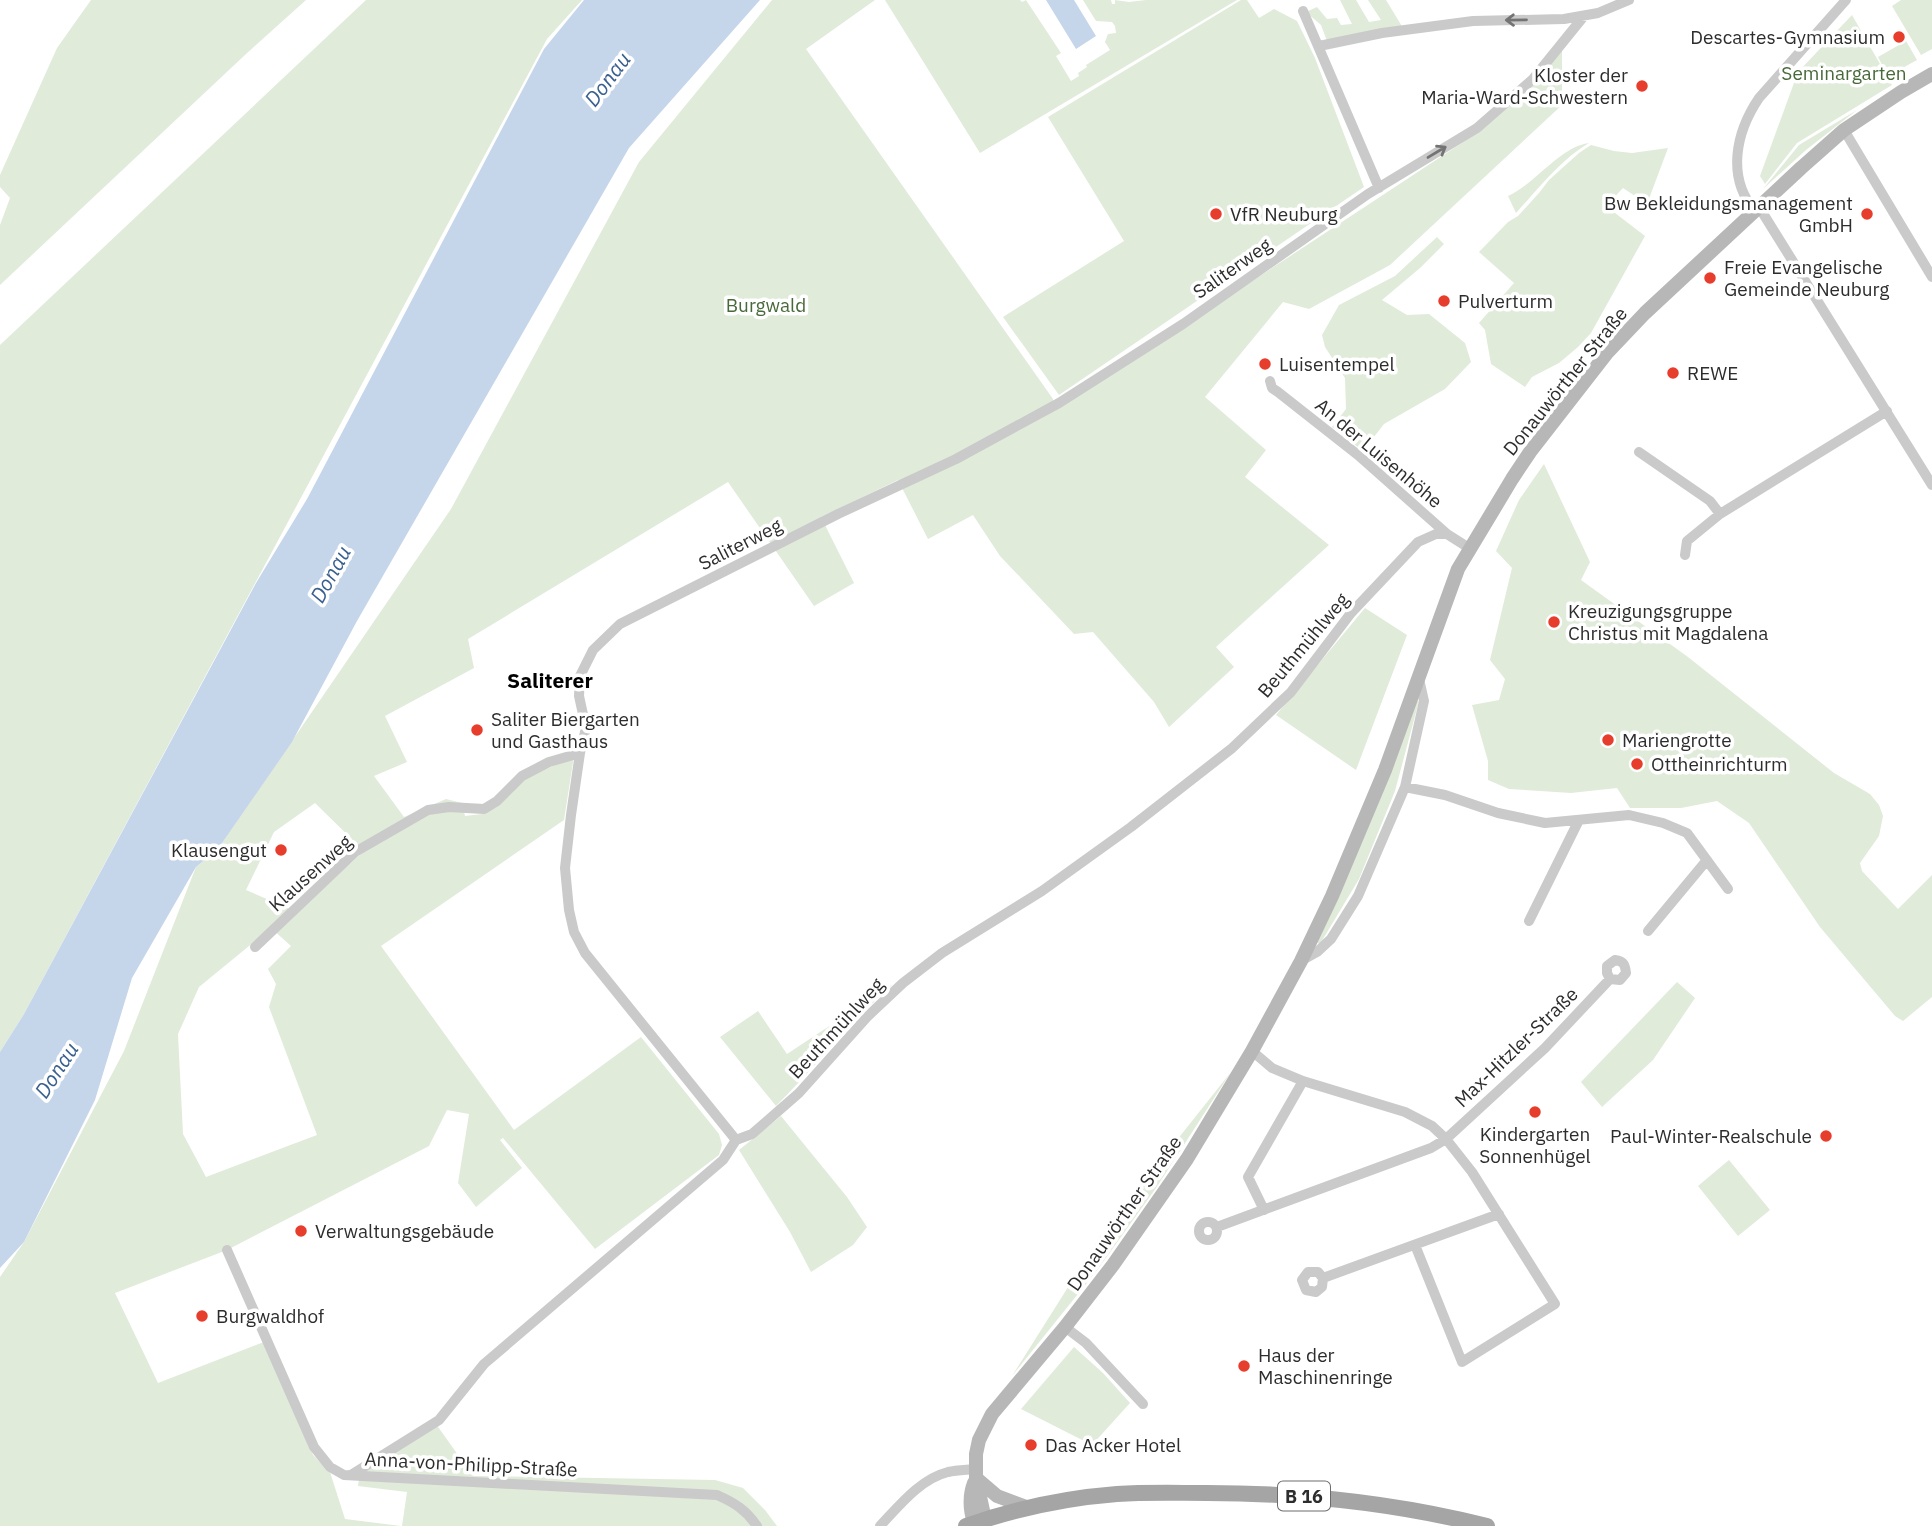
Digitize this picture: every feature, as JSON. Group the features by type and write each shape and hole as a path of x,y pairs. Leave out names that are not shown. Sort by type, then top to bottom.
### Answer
{"main road":[{"name":"Donauwörther Straße","path":"975,1523 979,1440 992,1414 1113,1265 1187,1159 1252,1051 1301,961 1332,896 1385,770 1454,579 1469,548 1530,452 1608,353 1645,313 1844,130 1932,74"},
{"path":"976,1474 997,1496 1029,1508"},
{"name":"B 16","path":"975,1523 1029,1508 1118,1494 1269,1493 1383,1504 1487,1526"}],"street":[{"path":"1319,46 1382,33 1474,21 1564,19 1598,13 1629,0"},
{"path":"1846,1 1749,112 1740,142 1737,170 1743,195 1757,209 1932,485"},
{"path":"1303,11 1379,188"},
{"name":"Saliterweg","path":"736,1140 585,953 574,932 565,868 580,753 586,728 579,696 580,676 593,650 620,624 838,514 957,458 1059,403 1182,324 1379,188 1477,128 1533,79 1584,16"},
{"path":"1844,130 1932,277"},
{"name":"An der Luisenhöhe","path":"1270,381 1272,388 1358,455 1447,534 1469,548"},
{"path":"1685,555 1687,541 1720,514 1887,411"},
{"path":"1639,452 1710,501 1720,514"},
{"name":"Beuthmühlweg","path":"351,1475 439,1420 484,1364 723,1160 736,1140 752,1134 799,1093 868,1016 903,983 942,953 1042,891 1231,750 1292,692 1351,613 1418,542 1436,534 1447,534"},
{"name":"Donauwörther Straße","path":"1301,961 1317,952 1331,939 1358,896 1405,787 1424,701 1419,678"},
{"name":"Klausenweg","path":"255,947 355,852 428,810 449,807 484,809 497,801 522,776 549,762 580,753"},
{"path":"1405,787 1445,795 1498,813 1545,823 1629,816 1663,823 1687,833 1728,889"},
{"path":"1529,921 1578,822"},
{"path":"1648,931 1707,860"},
{"name":"Max-Hitzler-Straße","path":"1217,1227 1431,1148 1446,1139 1545,1048 1611,979"},
{"path":"1252,1051 1272,1068 1303,1081 1405,1112 1432,1126 1472,1172 1555,1304 1462,1362 1415,1245"},
{"path":"1264,1210 1248,1177 1303,1081"},
{"path":"1323,1278 1499,1214"},
{"name":"Anna-von-Philipp-Straße","path":"227,1250 314,1447 330,1467 344,1475 717,1495 736,1503 749,1514 757,1526"},
{"path":"1065,1327 1086,1343 1143,1404"},
{"path":"880,1526 915,1490 934,1478 952,1471 976,1474"}],"green space":[{"path":"91,0 306,0 0,285 0,225 10,198 0,187 0,175 57,48"},
{"path":"366,0 582,0 547,39 24,1014 0,1052 0,345"},
{"name":"Burgwald","path":"772,0 875,0 806,49 1058,409 1480,131 1562,50 1562,105 1390,265 1309,309 1283,302 1205,397 1266,450 1245,477 1329,545 1216,647 1234,667 1169,727 1154,702 1093,632 1074,634 1000,556 973,515 928,539 898,480 821,517 854,583 814,606 728,482 468,639 474,668 385,716 407,762 374,776 404,817 446,799 462,803 465,816 482,814 497,806 521,781 574,756 564,820 381,946 514,1130 641,1037 719,1134 722,1145 719,1155 595,1249 503,1138 500,1140 522,1168 476,1207 458,1183 469,1114 447,1110 429,1146 227,1250 115,1293 158,1383 264,1342 313,1455 330,1472 345,1519 401,1526 0,1526 0,1277 24,1242 124,1051 196,867 218,849 451,509 639,162","holes":["315,803 364,851 297,912 246,890 274,832","271,928 291,946 268,969 276,984 269,1007 317,1135 206,1177 183,1134 178,1034 199,987"]},
{"path":"885,0 1026,0 1061,53 1056,56 1071,81 1079,76 1078,73 1087,67 1086,65 1110,50 1105,42 1108,34 1116,33 1112,22 1096,21 1083,0 1111,0 1112,4 1115,4 1115,0 1237,0 980,153"},
{"name":"VfR Neuburg","path":"1241,0 1247,0 1259,18 1274,9 1297,21 1315,58 1364,187 1059,395 1003,317 1124,241 1048,117"},
{"path":"1340,0 1356,0 1369,22 1381,20 1368,0 1386,0 1403,28 1327,41 1321,25 1306,12 1317,7 1327,19 1337,18 1341,25 1352,24"},
{"path":"1901,0 1932,0 1932,49 1921,55 1892,6"},
{"name":"Seminargarten","path":"1852,15 1892,85 1797,143 1765,184 1760,176 1798,72"},
{"path":"1906,41 1917,60 1888,76 1878,57"},
{"path":"1857,110 1806,150 1763,189 1799,145"},
{"path":"1589,143 1559,166 1516,213 1508,196 1568,151"},
{"path":"1591,145 1632,153 1668,148 1647,204 1623,188 1606,206 1645,236 1591,333 1559,363 1532,377 1525,387 1491,364 1485,330 1479,323 1514,283 1479,252 1508,222 1518,216 1549,180"},
{"path":"1437,237 1444,244 1382,300 1407,315 1429,314 1465,343 1471,362 1445,389 1384,424 1363,451 1332,427 1346,409 1345,378 1325,347 1322,335 1339,305 1395,276"},
{"path":"1544,464 1590,562 1581,580 1688,657 1834,773 1870,794 1879,805 1883,816 1879,836 1860,863 1862,871 1898,909 1932,875 1932,997 1903,1021 1895,1016 1820,927 1749,823 1717,801 1681,808 1630,808 1617,788 1571,793 1509,789 1488,780 1488,761 1472,705 1499,700 1505,679 1490,660 1512,568 1496,551 1519,500"},
{"path":"1365,608 1407,635 1356,770 1276,715"},
{"path":"1415,700 1419,701 1395,791 1359,879 1320,944 1315,942"},
{"path":"1677,982 1695,998 1653,1060 1602,1107 1581,1082"},
{"path":"893,984 776,1106 720,1037 758,1011 787,1054"},
{"path":"1231,1072 1156,1188 1098,1269 1012,1376 1099,1238"},
{"path":"781,1116 847,1197 867,1227 853,1245 811,1272 790,1232 739,1150"},
{"path":"1729,1160 1770,1210 1738,1236 1698,1186"},
{"path":"1074,1347 1103,1373 1130,1403 1092,1445 1021,1409"},
{"path":"436,1424 473,1476 715,1480 743,1488 777,1526 402,1526 407,1492 358,1486 360,1473"}],"water":[{"name":"Donau","path":"584,0 760,0 629,148 357,621 292,742 218,849 196,867 132,978 95,1100 24,1242 0,1268 0,1052 24,1014 256,583 307,499 544,49"},
{"path":"1046,0 1074,0 1096,36 1076,49"}],"place":[{"name":"Descartes-Gymnasium","path":"1899,37"},
{"name":"Kloster der Maria-Ward-Schwestern","path":"1642,86"},
{"name":"VfR Neuburg","path":"1216,214"},
{"name":"Bw Bekleidungsmanagement GmbH","path":"1867,214"},
{"name":"Freie Evangelische Gemeinde Neuburg","path":"1710,278"},
{"name":"Pulverturm","path":"1444,301"},
{"name":"Luisentempel","path":"1265,364"},
{"name":"REWE","path":"1673,373"},
{"name":"Kreuzigungsgruppe Christus mit Magdalena","path":"1554,622"},
{"name":"Saliter Biergarten und Gasthaus","path":"477,730"},
{"name":"Mariengrotte","path":"1608,740"},
{"name":"Ottheinrichturm","path":"1637,764"},
{"name":"Klausengut","path":"281,850"},
{"name":"Kindergarten Sonnenhügel","path":"1535,1112"},
{"name":"Paul-Winter-Realschule","path":"1826,1136"},
{"name":"Verwaltungsgebäude","path":"301,1231"},
{"name":"Burgwaldhof","path":"202,1316"},
{"name":"Haus der Maschinenringe","path":"1244,1366"},
{"name":"Das Acker Hotel","path":"1031,1445"}],"district":[{"name":"Saliterer","path":"550,680"}]}
